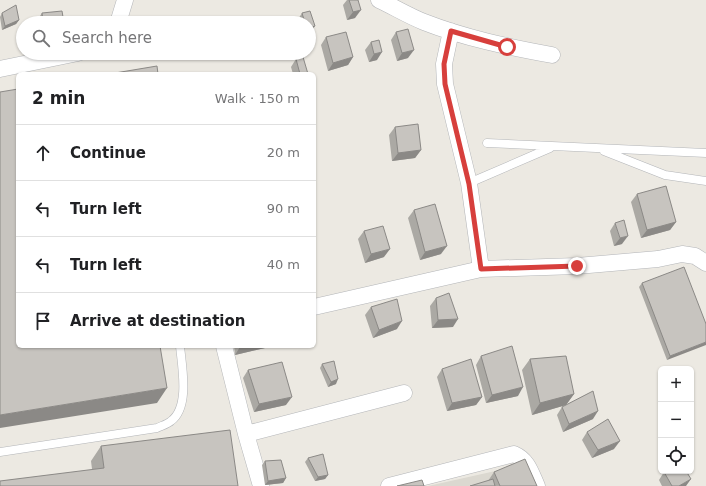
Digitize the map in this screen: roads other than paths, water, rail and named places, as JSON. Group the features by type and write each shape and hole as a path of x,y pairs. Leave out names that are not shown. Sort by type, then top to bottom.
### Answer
{"street":[{"path":"120,16 125,0"},
{"path":"379,0 423,22 451,31 507,47 552,55"},
{"path":"451,31 444,64 445,84 469,184 481,269"},
{"path":"0,69 44,60"},
{"path":"316,307 481,269 577,266 658,258 682,254 695,256 706,263"},
{"path":"224,348 246,434 261,486"},
{"path":"246,434 404,393"},
{"path":"389,486 514,454 522,458 527,464 537,486"}],"lane":[{"path":"487,143 706,153"},
{"path":"469,184 552,147"},
{"path":"599,149 665,175 706,181"},
{"path":"0,452 157,428 172,421 181,408 184,386 180,348"}]}
